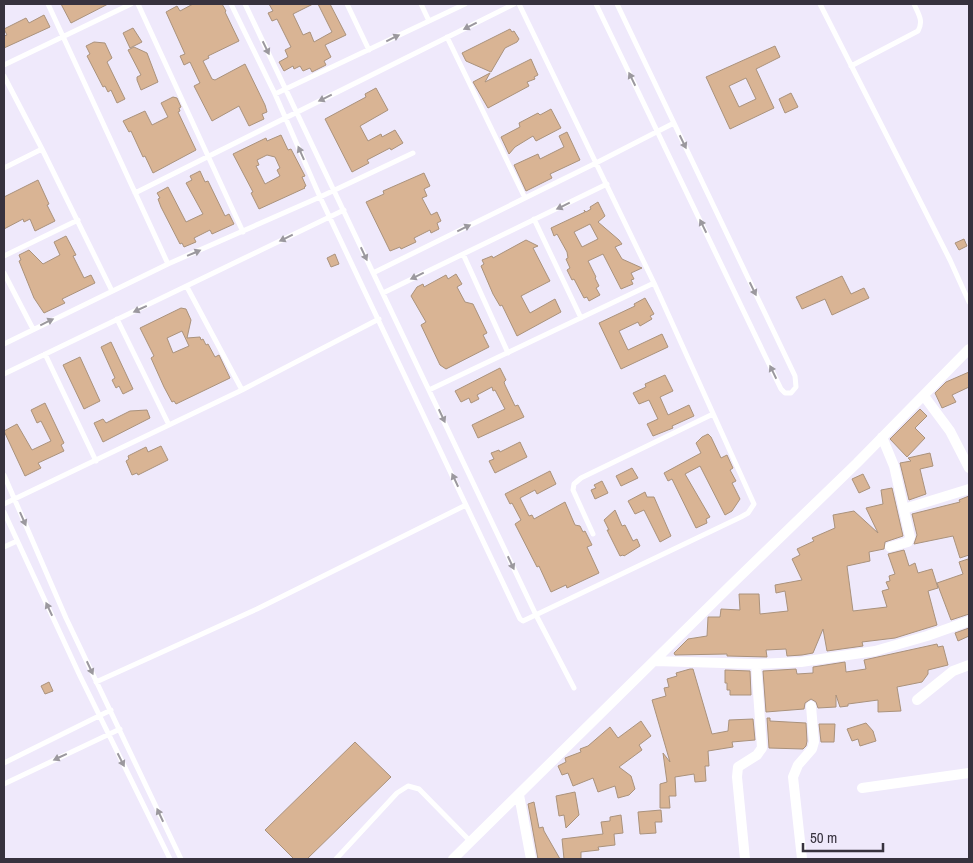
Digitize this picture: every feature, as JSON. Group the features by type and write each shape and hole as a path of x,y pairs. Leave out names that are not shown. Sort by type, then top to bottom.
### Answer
{"street":[{"path":"453,859 924,396 969,349"},
{"path":"924,396 950,431 969,468"},
{"path":"882,437 894,466 909,532 908,542 890,547"},
{"path":"904,510 969,489"},
{"path":"654,661 756,664 801,662 875,651 928,636 969,621"},
{"path":"745,859 737,777 738,768 757,755 762,748 756,664"},
{"path":"918,700 953,671 969,666"},
{"path":"802,859 793,777 798,765 812,749 814,742 811,706"},
{"path":"862,788 969,773"},
{"path":"519,795 531,859"}],"lane":[{"path":"48,4 168,264"},
{"path":"4,65 131,4"},
{"path":"138,4 243,232"},
{"path":"231,4 275,94 320,197 520,619 525,620 741,517 752,509 754,504 654,283 519,4"},
{"path":"245,4 536,614 574,688"},
{"path":"347,4 369,50"},
{"path":"420,4 429,21"},
{"path":"275,94 465,4"},
{"path":"135,193 514,4"},
{"path":"596,4 781,389 785,393 791,392 796,387 795,376 617,4"},
{"path":"820,4 950,260 969,302"},
{"path":"851,66 918,31 921,20 914,4"},
{"path":"447,37 525,198"},
{"path":"4,76 112,291"},
{"path":"373,273 674,123"},
{"path":"4,168 42,149"},
{"path":"4,344 168,264 243,232 413,153"},
{"path":"383,293 607,184"},
{"path":"4,374 344,210"},
{"path":"534,219 581,318"},
{"path":"4,256 78,220"},
{"path":"463,254 508,352"},
{"path":"4,273 33,329"},
{"path":"429,390 654,283"},
{"path":"187,287 242,390"},
{"path":"117,319 169,425"},
{"path":"4,504 242,390 379,319"},
{"path":"45,354 96,461"},
{"path":"592,534 573,490 574,484 581,478 713,414"},
{"path":"4,475 66,618 181,859"},
{"path":"96,682 257,609 466,505"},
{"path":"4,512 99,716 170,859"},
{"path":"4,547 17,541"},
{"path":"4,763 111,710"},
{"path":"4,784 120,729"},
{"path":"336,859 397,793 408,786 419,789 470,841"}],"building":[{"path":"61,4 108,4 71,23"},
{"path":"193,4 222,4 239,41 208,56 209,58 203,61 212,79 215,80 245,64 265,105 267,112 262,114 264,119 249,126 239,106 212,121 194,86 200,83 190,62 184,65 180,56 185,54 166,12 177,6 180,11"},
{"path":"269,4 313,4 293,14 303,35 310,32 314,42 332,32 318,4 330,4 346,35 325,45 331,57 324,61 326,65 312,72 310,68 303,71 300,66 294,69 293,66 284,71 279,62 288,57 285,50 291,47 277,19 272,21 268,13 273,11"},
{"path":"44,15 50,27 4,48 4,36 7,35 4,29 26,18 29,23"},
{"path":"133,28 142,42 130,48 123,33"},
{"path":"510,29 512,32 514,31 519,39 505,48 491,72 466,61 462,53"},
{"path":"94,42 105,43 112,58 107,62 125,99 117,103 111,90 108,92 105,86 103,87 87,56 90,54 86,46"},
{"path":"775,46 780,57 756,69 774,108 730,129 706,77","holes":["746,78 756,99 739,107 729,86"]},
{"path":"134,47 147,53 158,82 141,90 137,77 141,75 128,50"},
{"path":"531,59 538,75 534,77 535,79 527,82 529,86 488,108 473,82 490,73 485,82"},
{"path":"376,88 388,110 360,126 368,141 381,134 382,137 395,130 403,143 367,160 369,163 352,172 325,119 366,97 365,94"},
{"path":"791,93 798,107 785,113 779,99"},
{"path":"173,97 177,98 181,107 178,112 196,150 153,173 131,131 129,132 123,121 145,111 152,125 168,117 161,103"},
{"path":"551,109 561,128 536,141 533,136 515,147 509,154 501,137 520,127 519,123 538,113 540,115"},
{"path":"567,132 580,160 550,174 552,178 526,191 514,165 538,154 540,159 564,147 559,136"},
{"path":"281,135 288,150 291,149 305,176 302,177 306,186 259,209 251,193 253,192 233,154 266,138 267,141","holes":["267,155 275,157 280,168 277,170 280,176 265,184 256,166 259,165 257,160"]},
{"path":"200,171 205,182 208,181 225,216 229,214 234,224 212,234 210,230 194,238 196,242 184,247 182,243 180,244 161,207 158,199 160,198 157,193 168,187 186,222 203,214 186,183 192,180 190,176"},
{"path":"424,173 430,186 424,189 427,196 422,198 431,215 437,212 441,221 437,223 439,229 431,233 430,230 414,238 416,242 401,249 400,247 390,251 366,202 384,194 383,191"},
{"path":"38,180 55,221 35,231 30,219 24,222 23,219 4,229 4,197"},
{"path":"598,202 605,216 598,222 622,244 615,247 622,259 642,268 631,273 634,279 631,280 633,284 621,289 603,254 588,261 596,277 599,286 596,288 600,295 589,301 587,297 584,298 574,279 572,280 567,270 570,268 566,259 568,258 567,252 557,234 554,236 551,228 585,212 584,210 586,212 591,209 590,207","holes":["590,224 598,239 582,247 574,232"]},
{"path":"66,236 76,255 73,256 84,278 91,275 95,283 62,299 65,303 44,313 34,298 19,261 21,260 19,255 29,250 43,264 60,255 54,242"},
{"path":"964,239 967,246 959,250 955,243"},
{"path":"526,240 538,246 533,248 550,281 521,296 530,313 555,299 561,312 517,336 502,305 500,306 493,294 481,266 484,264 482,260 492,256 493,258"},
{"path":"335,254 339,264 331,267 327,258"},
{"path":"456,274 462,284 457,287 465,302 473,304 487,333 483,335 489,347 446,369 440,365 421,325 426,322 411,296 417,287 423,284 424,287 446,275 448,279"},
{"path":"842,276 851,294 864,288 869,298 832,315 825,299 802,309 796,297"},
{"path":"645,298 654,314 650,316 652,319 640,326 638,322 619,331 628,350 662,334 668,347 621,369 599,323 635,306 634,304"},
{"path":"181,308 186,309 191,320 187,338 200,337 201,340 203,339 215,357 219,355 230,378 176,404 174,401 172,402 151,358 154,356 140,328","holes":["182,331 189,346 173,353 167,338"]},
{"path":"111,342 133,389 123,394 119,386 116,388 112,380 115,378 101,347"},
{"path":"80,357 100,401 84,409 63,365"},
{"path":"500,368 506,380 504,382 505,385 515,406 518,405 524,417 478,438 472,425 505,409 492,387 477,395 479,399 471,403 469,398 461,402 455,391"},
{"path":"969,372 969,387 952,395 956,402 942,408 935,393 946,382"},
{"path":"665,375 673,391 660,397 668,415 689,405 694,416 672,426 673,428 653,436 647,424 658,419 649,400 639,404 633,393 646,387 645,384"},
{"path":"45,403 64,443 61,445 64,451 38,463 41,468 25,476 4,431 17,424 32,450 51,441 41,421 37,423 31,410"},
{"path":"920,409 927,416 915,428 925,438 907,457 890,439"},
{"path":"147,410 150,418 103,442 94,423 103,419 106,423 130,411"},
{"path":"708,434 721,458 727,455 733,468 730,470 736,481 732,483 740,499 732,511 725,515 700,466 685,474 710,517 706,519 707,523 696,528 672,479 668,481 664,473 701,453 696,443"},
{"path":"520,442 527,457 495,473 489,461 494,459 491,453 499,450 500,452"},
{"path":"161,446 168,460 138,475 137,473 132,475 126,461 129,459 128,456 146,447 148,452"},
{"path":"930,453 933,466 920,469 926,494 909,500 900,463 911,461 908,458"},
{"path":"632,468 638,478 621,486 616,476"},
{"path":"550,471 556,484 537,494 535,490 520,498 529,516 532,515 534,519 565,502 575,525 580,526 583,532 585,531 592,545 587,547 599,573 567,588 566,585 551,592 539,566 537,567 515,524 521,520 505,494"},
{"path":"863,474 870,488 859,493 852,479"},
{"path":"602,481 608,493 595,499 591,490 596,488 594,485"},
{"path":"892,488 903,536 885,542 884,549 869,552 870,561 847,566 853,611 887,607 882,591 889,589 886,582 890,581 889,576 895,574 888,554 904,550 909,566 915,563 918,573 932,569 938,588 928,591 937,625 895,638 862,642 863,646 827,651 823,629 813,653 802,655 787,656 786,649 766,650 767,657 727,656 727,654 675,655 674,653 688,639 707,636 708,617 720,617 721,609 740,610 739,594 759,594 760,614 788,611 785,591 776,593 775,585 802,580 792,559 800,555 797,549 814,541 812,538 835,528 833,515 854,511 878,533 866,508 883,504 881,490"},
{"path":"645,492 647,497 654,497 671,536 660,542 644,510 635,514 628,501"},
{"path":"969,496 969,555 960,558 953,536 914,544 917,535 912,514 960,502 959,500"},
{"path":"615,510 622,526 625,525 633,541 637,539 640,546 624,556 620,556 604,520"},
{"path":"968,559 969,614 951,620 937,583 963,574 959,562"},
{"path":"969,628 969,636 958,641 955,633"},
{"path":"937,644 938,647 943,646 948,665 928,670 928,674 922,682 897,687 901,711 878,712 878,700 848,704 848,706 840,707 836,695 836,707 818,708 816,702 811,699 805,703 804,709 766,712 763,671 796,669 797,674 813,673 813,667 845,662 846,672 866,669 864,660"},
{"path":"693,669 712,734 728,731 729,720 753,719 755,740 732,742 733,747 708,751 709,766 705,766 706,781 695,782 694,774 675,777 676,796 669,796 670,808 660,808 660,784 667,782 663,753 670,762 652,700 666,696 664,688 669,687 667,679 677,676 676,673"},
{"path":"725,670 750,671 751,695 730,695 730,690 727,690 727,683 725,683"},
{"path":"49,682 53,691 45,694 41,686"},
{"path":"767,718 770,718 770,721 806,723 806,746 803,749 769,748"},
{"path":"641,721 651,736 639,745 642,750 619,767 631,776 635,789 629,795 618,798 615,786 598,792 593,778 573,786 568,773 562,775 558,766 566,762 565,758 581,752 580,749 588,746 610,727 618,738"},
{"path":"866,723 873,731 876,741 860,746 858,739 852,741 847,729"},
{"path":"819,724 835,724 834,742 821,742"},
{"path":"355,742 391,777 307,859 294,859 265,830"},
{"path":"575,792 579,815 566,828 564,815 559,816 556,796"},
{"path":"534,802 539,828 543,827 560,859 538,859 528,804"},
{"path":"661,810 662,822 655,822 656,833 640,834 638,812"},
{"path":"621,815 623,833 614,834 615,845 598,847 599,850 581,852 581,859 564,859 562,839 603,834 601,822 610,821 610,817"}]}
